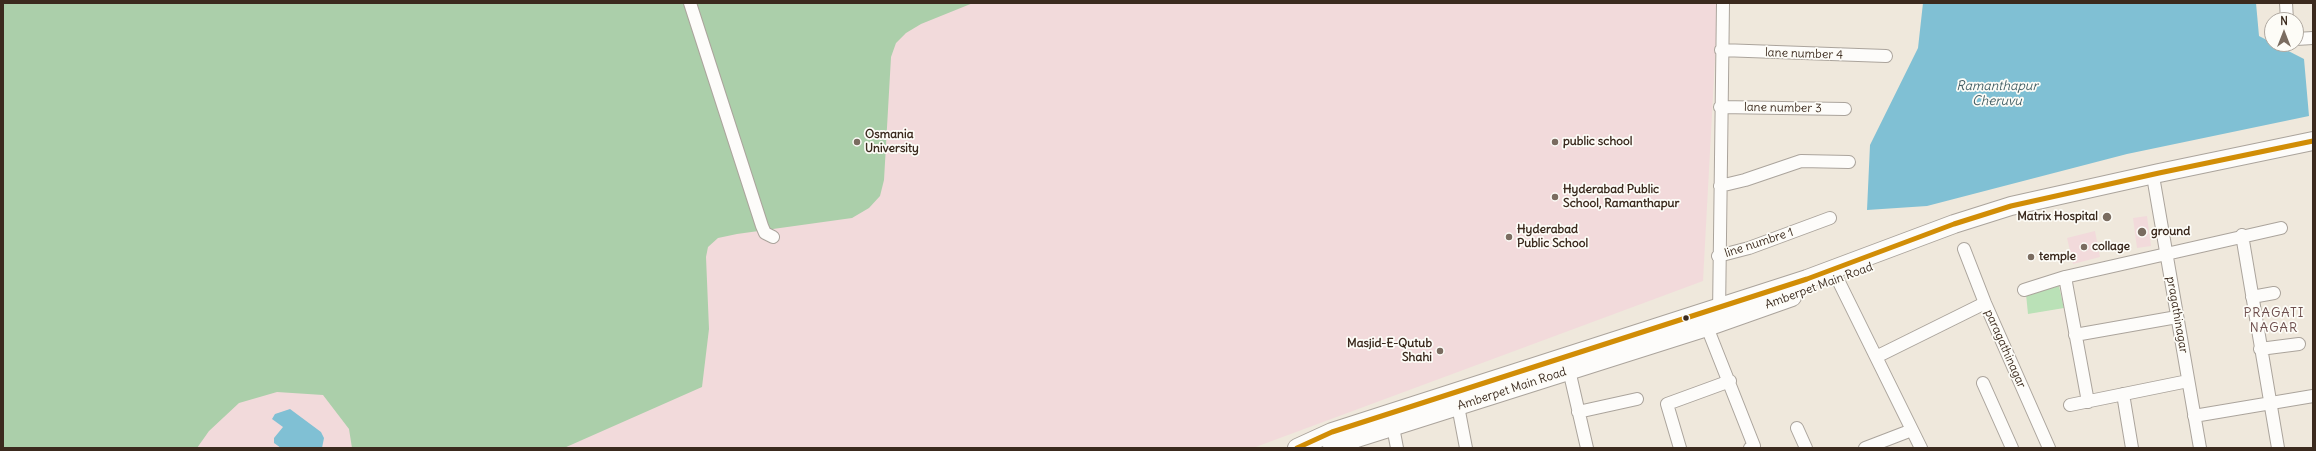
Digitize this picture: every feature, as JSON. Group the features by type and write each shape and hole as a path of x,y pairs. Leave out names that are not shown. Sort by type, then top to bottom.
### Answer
{"highway":[{"path":"1297,448 1325,445 1332,432 1715,319 1807,280 1977,222 2011,206 2313,141"},
{"name":"Amberpet Main Road","path":"1325,445 1393,427 1569,370 1715,319 1838,280 1977,222 2017,215 2154,182 2313,152"}],"street":[{"path":"690,3 762,226 765,233 773,237"},
{"path":"1723,3 1720,107 1720,186 1715,319 1730,381 1754,446 1750,448"},
{"name":"lane number 4","path":"1721,50 1886,56"},
{"name":"lane number 3","path":"1720,107 1845,109"},
{"path":"1720,186 1745,180 1800,161 1849,162"},
{"name":"pragathinagar","path":"2154,182 2200,448"},
{"name":"line numbre 1","path":"1718,256 1749,248 1830,218"},
{"path":"2024,290 2064,277 2242,235 2281,228"},
{"path":"2242,235 2269,403 2278,448"},
{"name":"paragathinagar","path":"1964,249 1985,303 2050,448"},
{"path":"2064,277 2088,402"},
{"path":"1838,280 1921,448"},
{"path":"2252,297 2274,293"},
{"path":"1876,357 1985,303"},
{"path":"2075,335 2177,317"},
{"path":"2260,349 2299,344"},
{"path":"1569,370 1587,448"},
{"path":"1680,448 1667,404 1730,381"},
{"path":"2070,405 2188,382"},
{"path":"1983,383 2012,448"},
{"path":"2123,394 2132,448"},
{"path":"2194,416 2313,396"},
{"path":"1578,412 1637,399"},
{"path":"1458,406 1466,448"},
{"path":"1393,427 1397,448"},
{"path":"1796,428 1806,448"},
{"path":"1865,448 1912,430"}],"shaded area":[{"name":"Osmania University","path":"3,3 1718,3 1703,281 1253,448 3,448"},
{"name":"ground","path":"2147,216 2151,246 2137,248 2133,218"},
{"name":"collage","path":"2095,231 2100,257 2073,264 2067,238"}],"green space":[{"path":"3,3 973,3 921,24 906,33 896,43 891,57 884,180 880,196 869,208 852,218 718,238 708,247 706,257 709,329 702,387 564,448 352,448 349,429 323,395 277,392 239,403 209,431 197,448 3,448"},
{"path":"2059,286 2064,308 2028,314 2026,294"}],"water":[{"name":"Ramanthapur Cheruvu","path":"1923,3 2256,3 2259,36 2264,39 2264,52 2290,52 2304,59 2309,116 2127,154 1927,206 1867,210 1870,145 1918,48"},
{"path":"290,409 321,432 324,438 322,448 281,448 274,443 274,438 283,427 272,419 275,414"}],"transit line":[{"path":"1297,448 1332,432 1807,279 1954,224 2011,206 2313,141"}],"place":[{"name":"Osmania University","path":"857,142"},
{"name":"public school","path":"1555,142"},
{"name":"Hyderabad Public School, Ramanthapur","path":"1555,197"},
{"name":"Matrix Hospital","path":"2107,217"},
{"name":"ground","path":"2142,232"},
{"name":"Hyderabad Public School","path":"1509,237"},
{"name":"collage","path":"2084,247"},
{"name":"temple","path":"2031,257"},
{"name":"Masjid-E-Qutub Shahi","path":"1440,351"}],"district":[{"name":"PRAGATI NAGAR","path":"2274,320"}]}
